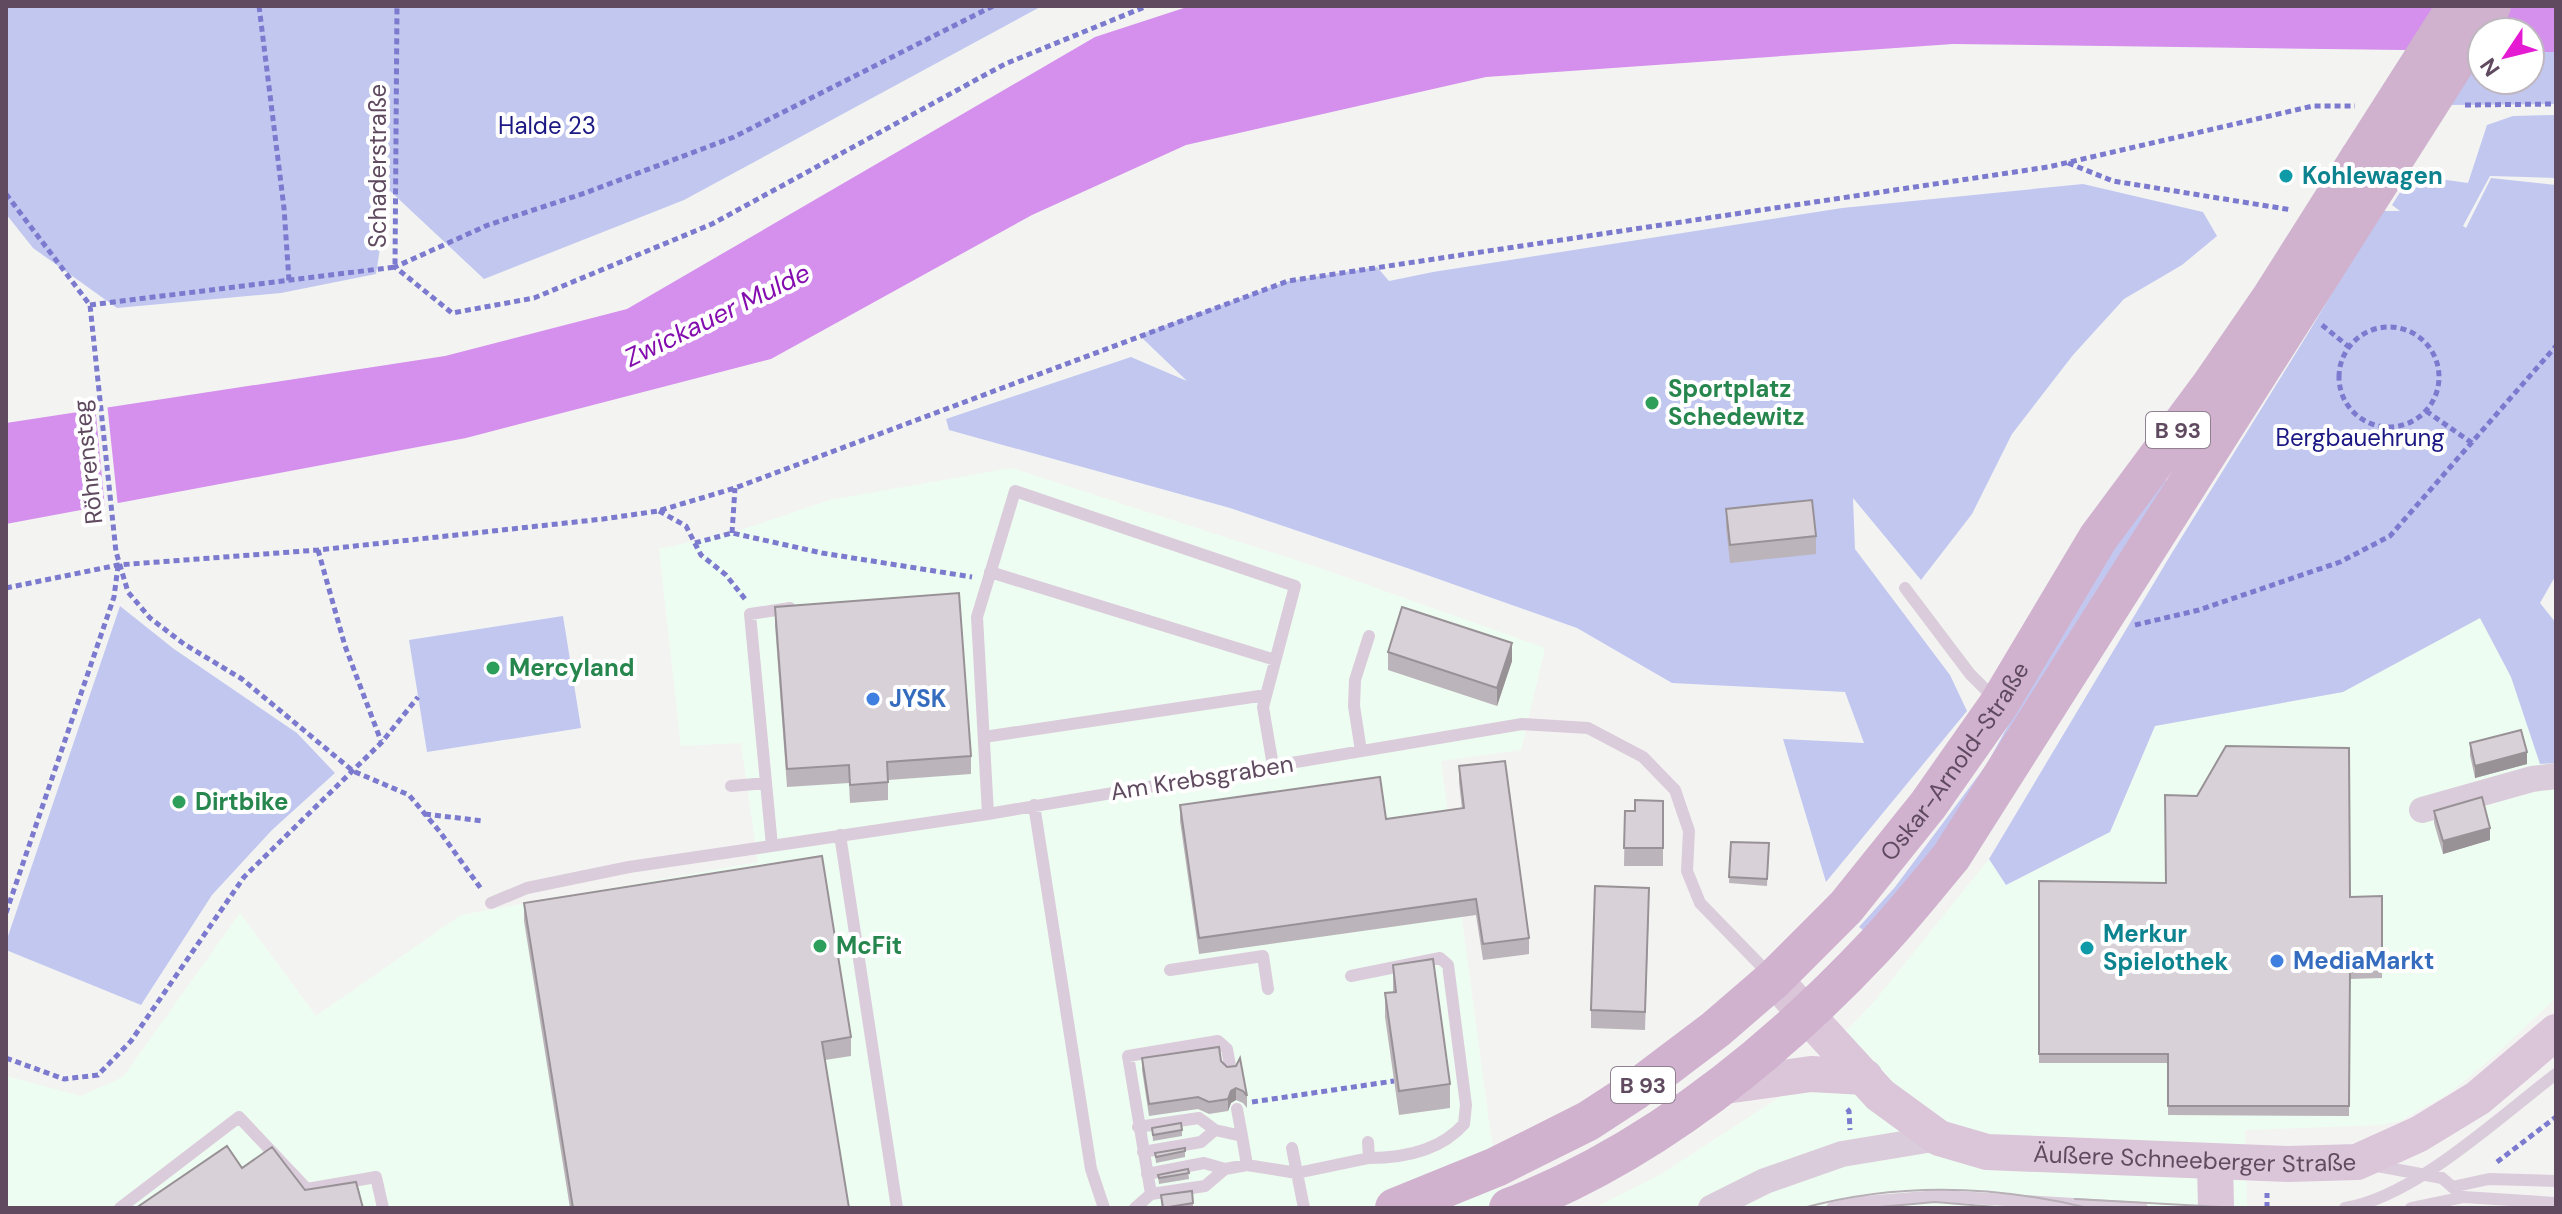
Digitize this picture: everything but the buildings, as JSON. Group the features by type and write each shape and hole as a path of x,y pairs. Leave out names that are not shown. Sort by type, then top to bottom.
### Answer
{"main road":[{"name":"B 93","path":"2375,161 2457,6"},
{"name":"B 93","path":"2375,161 2491,6"},
{"name":"Oskar-Arnold-Straße","path":"1395,1208 1496,1167 1588,1121 1634,1091 1716,1029 1774,979 1855,895 1928,805 1999,704 2098,538 2210,387 2325,214 2375,161"},
{"name":"Oskar-Arnold-Straße","path":"1509,1208 1544,1195 1607,1163 1718,1087 1805,1015 1872,949 1951,857 2093,633 2375,161"},
{"name":"Äußere Schneeberger Straße","path":"1774,979 1880,1095 1939,1138 1987,1152 2288,1164 2357,1162 2419,1134 2478,1098 2556,1032"},
{"path":"1718,1087 1811,1074 1865,1077"},
{"path":"2215,1162 2216,1208"}],"street":[{"path":"2422,810 2532,779 2556,776"},
{"name":"Äußere Schneeberger Straße","path":"1711,1208 1765,1181 1842,1154 1939,1138"}],"lane":[{"path":"988,814 977,617 1015,491 1295,586 1263,707 1273,766"},
{"path":"989,576 1275,660"},
{"path":"1905,588 1970,674 1999,704"},
{"path":"772,846 750,614 802,606"},
{"path":"1361,751 1354,706 1355,680 1369,636"},
{"path":"984,737 1266,695"},
{"name":"Am Krebsgraben","path":"491,903 527,888 629,867 988,814 1522,724 1588,728 1643,757 1675,790 1689,831 1687,871 1700,903 1774,979"},
{"path":"731,786 766,783"},
{"path":"1034,805 1091,1169 1104,1208"},
{"path":"840,835 897,1208"},
{"path":"1170,970 1263,956 1268,989"},
{"path":"1147,1174 1204,1163 1225,1169 1247,1165 1297,1173 1369,1158 1394,1158 1444,1141 1464,1124 1466,1105 1448,965 1440,958 1351,976"},
{"path":"1151,1194 1128,1056 1218,1041 1227,1049 1231,1071"},
{"path":"2345,1208 2383,1198 2426,1174 2556,1074"},
{"path":"1241,1106 1247,1165"},
{"path":"120,1208 239,1117 307,1189 376,1177 383,1208"},
{"path":"1138,1127 1199,1118 1215,1130 1242,1136"},
{"path":"1143,1152 1201,1142 1215,1130"},
{"path":"1368,1142 1369,1158"},
{"path":"1292,1148 1304,1208"},
{"path":"2357,1162 2442,1178 2464,1197"},
{"path":"1135,1208 1151,1194 1205,1186 1225,1169"},
{"path":"2452,1187 2489,1179 2556,1181"},
{"name":"Äußere Schneeberger Straße","path":"1832,1208 1863,1202 1939,1196 2142,1208"},
{"path":"2411,1208 2464,1197 2556,1203"}],"path":[{"path":"259,6 284,208 289,281"},
{"name":"Schaderstraße","path":"90,305 395,267 397,6"},
{"path":"993,6 734,137 585,193 488,225 395,267 452,313 534,298 712,224 1005,64 1147,6"},
{"path":"2464,105 2556,104"},
{"path":"6,588 118,565 318,550 658,511 735,488 1288,281 2067,163 2313,106 2369,106"},
{"path":"2067,163 2113,181 2325,214"},
{"path":"6,194 90,305"},
{"name":"Röhrensteg","path":"90,305 118,565"},
{"path":"2393,327 2423,340 2433,353 2438,368 2435,397 2426,411 2404,425 2389,427 2373,425 2360,418 2341,393 2341,361 2349,347 2361,335 2376,328 2393,327"},
{"path":"2093,633 2199,610 2340,562 2390,536 2556,346"},
{"path":"2426,411 2472,443"},
{"path":"732,533 735,488"},
{"path":"658,511 686,526 701,555 726,575 744,596 750,614"},
{"path":"695,543 732,533 902,568 989,576"},
{"path":"318,550 345,646 382,742"},
{"path":"118,565 128,592 150,618 184,644 242,679 353,771 409,795 491,903"},
{"path":"6,913 114,597 118,565"},
{"path":"6,1058 64,1079 98,1075 131,1041 244,877 382,742 418,697"},
{"path":"425,814 483,821"},
{"path":"1241,1106 1394,1081"}],"shaded area":[{"path":"1012,468 1320,568 1545,648 1521,750 1441,761 1490,1130 1504,1208 6,1208 6,1076 81,1096 123,1077 240,913 316,1016 461,915 758,862 741,743 681,746 659,549 732,533 830,500"},
{"path":"2480,618 2511,677 2540,764 2556,763 2556,998 2448,1094 2400,1121 2379,1125 2245,1130 2247,1208 1594,1208 1658,1176 1786,1093 1874,1002 1989,859 2006,885 2110,832 2155,726 2342,692"}],"green space":[{"name":"Halde 23","path":"6,6 1042,6 684,200 484,279 389,190 376,274 281,293 117,308 33,248 6,214"},
{"path":"2546,52 2556,52 2556,104 2448,105 2466,77 2466,96 2546,96"},
{"name":"Bergbauehrung","path":"2556,115 2556,178 2490,176 2463,226 2466,228 2491,178 2556,185 2556,575 2540,603 2556,623 2556,763 2540,764 2511,677 2480,618 2343,692 2155,726 2110,832 2006,885 1989,859 2381,211 2400,211 2392,205 2411,175 2468,183 2487,125 2513,116"},
{"path":"2083,184 2203,212 2217,236 2182,265 2124,299 2073,355 2012,434 1972,514 1921,580 1853,498 1855,549 1950,675 1967,711 1826,882 1783,739 1864,743 1845,692 1672,683 1577,628 1230,508 949,430 946,419 1131,357 1187,381 1139,335 1288,281 1377,267 1389,281 1842,208"},
{"path":"2163,479 2168,482 1965,815 1867,933 1859,927 1895,887 1987,764 2073,607"},
{"name":"Dirtbike","path":"120,606 174,649 297,733 335,773 272,830 212,895 141,1005 6,950 6,942"},
{"name":"Mercyland","path":"563,616 581,728 427,752 409,640"}],"water":[{"name":"Zwickauer Mulde","path":"1190,6 2556,6 2556,52 2546,52 2546,16 2466,16 2466,51 1953,44 1486,77 1186,145 1032,215 771,359 466,438 6,524 6,423 445,356 627,309 1095,37"}],"pier":[{"path":"107,403 118,507 105,509 95,405"}],"tram line":[{"path":"1803,1208 1874,1194 1946,1190 2017,1195 2088,1208"},
{"path":"2075,1199 2240,1208"},
{"path":"1869,1208 1935,1202 2008,1208"}],"place":[{"name":"Kohlewagen","path":"2286,176"},
{"name":"Sportplatz Schedewitz","path":"1652,403"},
{"name":"Mercyland","path":"493,668"},
{"name":"JYSK","path":"873,699"},
{"name":"Dirtbike","path":"179,802"},
{"name":"McFit","path":"820,946"},
{"name":"Merkur Spielothek","path":"2087,948"},
{"name":"MediaMarkt","path":"2277,961"}]}
